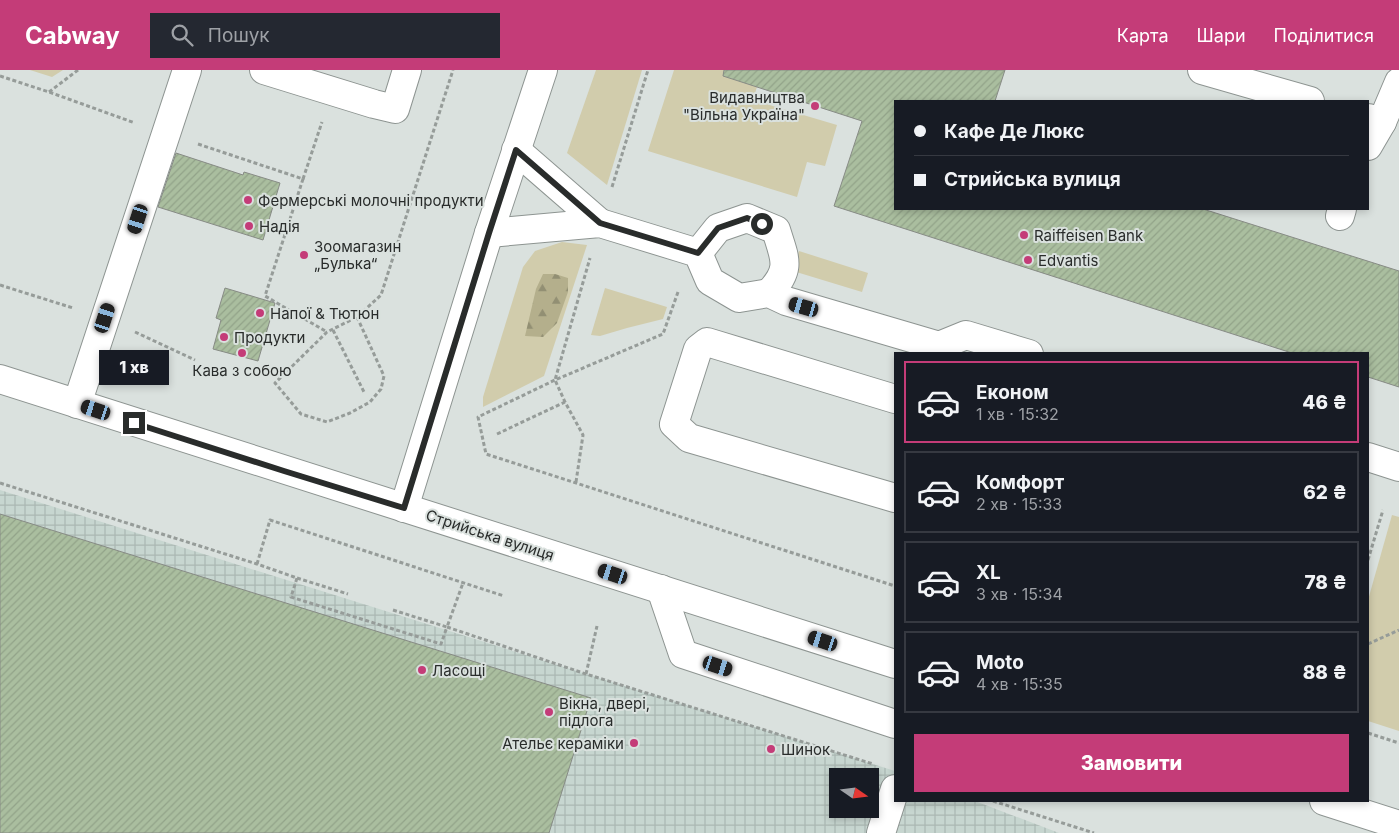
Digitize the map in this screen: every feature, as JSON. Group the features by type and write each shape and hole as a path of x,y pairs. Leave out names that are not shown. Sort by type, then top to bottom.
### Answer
{"main road":[{"path":"77,404 187,70"},
{"path":"264,70 395,109 407,70"},
{"path":"404,508 489,233 542,70"},
{"path":"1202,70 1307,100"},
{"path":"1369,142 1375,120 1399,82"},
{"path":"516,150 600,223"},
{"path":"489,233 600,223 698,253 710,281 739,298 769,293 783,276 785,258 776,230 747,218 718,228 698,253"},
{"path":"769,293 786,302 939,346 966,334 1022,352"},
{"path":"894,399 707,342 698,349 674,424 689,438 894,498"},
{"name":"Стрийська вулиця","path":"0,379 894,664"},
{"path":"1369,457 1399,467"},
{"path":"661,589 683,654 894,724"},
{"path":"881,833 894,792"},
{"path":"1327,802 1394,827"}],"path":[{"path":"49,92 78,70"},
{"path":"357,317 384,376 381,390 370,402 350,413 327,422 301,414 275,383 327,332 357,317 381,295 453,70"},
{"path":"611,190 648,70"},
{"path":"0,76 303,179"},
{"path":"325,113 265,296 327,332"},
{"path":"576,482 583,435 555,380 592,251"},
{"path":"698,253 682,282 663,334 555,380 478,417 486,454 894,586"},
{"path":"333,330 364,392"},
{"path":"497,434 565,402"},
{"path":"0,483 348,594"},
{"path":"1369,557 1383,510"},
{"path":"257,564 270,520 504,596"},
{"path":"297,578 291,597 441,644 462,583"},
{"path":"393,610 586,674 876,765"},
{"path":"586,674 597,626"},
{"path":"1369,644 1399,630"},
{"path":"1369,733 1399,743"},
{"path":"996,802 1094,833"}],"shaded area":[{"path":"30,70 63,70 52,77"},
{"path":"596,70 642,70 607,185 567,153"},
{"path":"674,70 762,70 753,100 837,125 825,166 807,162 797,197 648,151"},
{"path":"562,242 587,245 544,376 483,407 483,397 523,267 535,251"},
{"path":"799,251 868,273 862,292 793,271"},
{"path":"605,288 667,307 663,319 600,336 591,335"},
{"path":"0,490 894,771 895,802 889,833 0,833"},
{"path":"1392,515 1399,517 1399,731 1369,721 1369,596"},
{"path":"902,802 978,802 1059,833 890,833"}],"green space":[{"path":"543,274 555,274 568,278 568,292 557,323 543,337 525,336 536,289"}],"building":[{"path":"724,70 1005,70 995,100 894,100 894,210 1206,210 1399,271 1399,387 1369,377 1369,352 1289,352 834,206 862,121 723,76"},
{"path":"176,153 243,175 244,172 280,183 263,240 158,207"},
{"path":"225,288 275,303 258,361 213,349 221,320 216,318"},
{"path":"0,514 591,698 549,833 0,833"}],"place":[{"name":"Видавництва \"Вільна Україна\"","path":"815,106"},
{"name":"Фермерські молочні продукти","path":"248,200"},
{"name":"Надія","path":"249,226"},
{"name":"Raiffeisen Bank","path":"1024,235"},
{"name":"Зоомагазин „Булька“","path":"304,255"},
{"name":"Edvantis","path":"1028,260"},
{"name":"Напої & Тютюн","path":"260,313"},
{"name":"Продукти","path":"224,337"},
{"name":"Кава з собою","path":"242,353"},
{"name":"Ласощі","path":"422,670"},
{"name":"Вікна, двері, підлога","path":"549,712"},
{"name":"Ательє кераміки","path":"634,743"},
{"name":"Шинок","path":"771,749"}],"route":[{"path":"134,423 404,508 516,150 600,223 698,253 718,228 747,218 762,224"}]}
